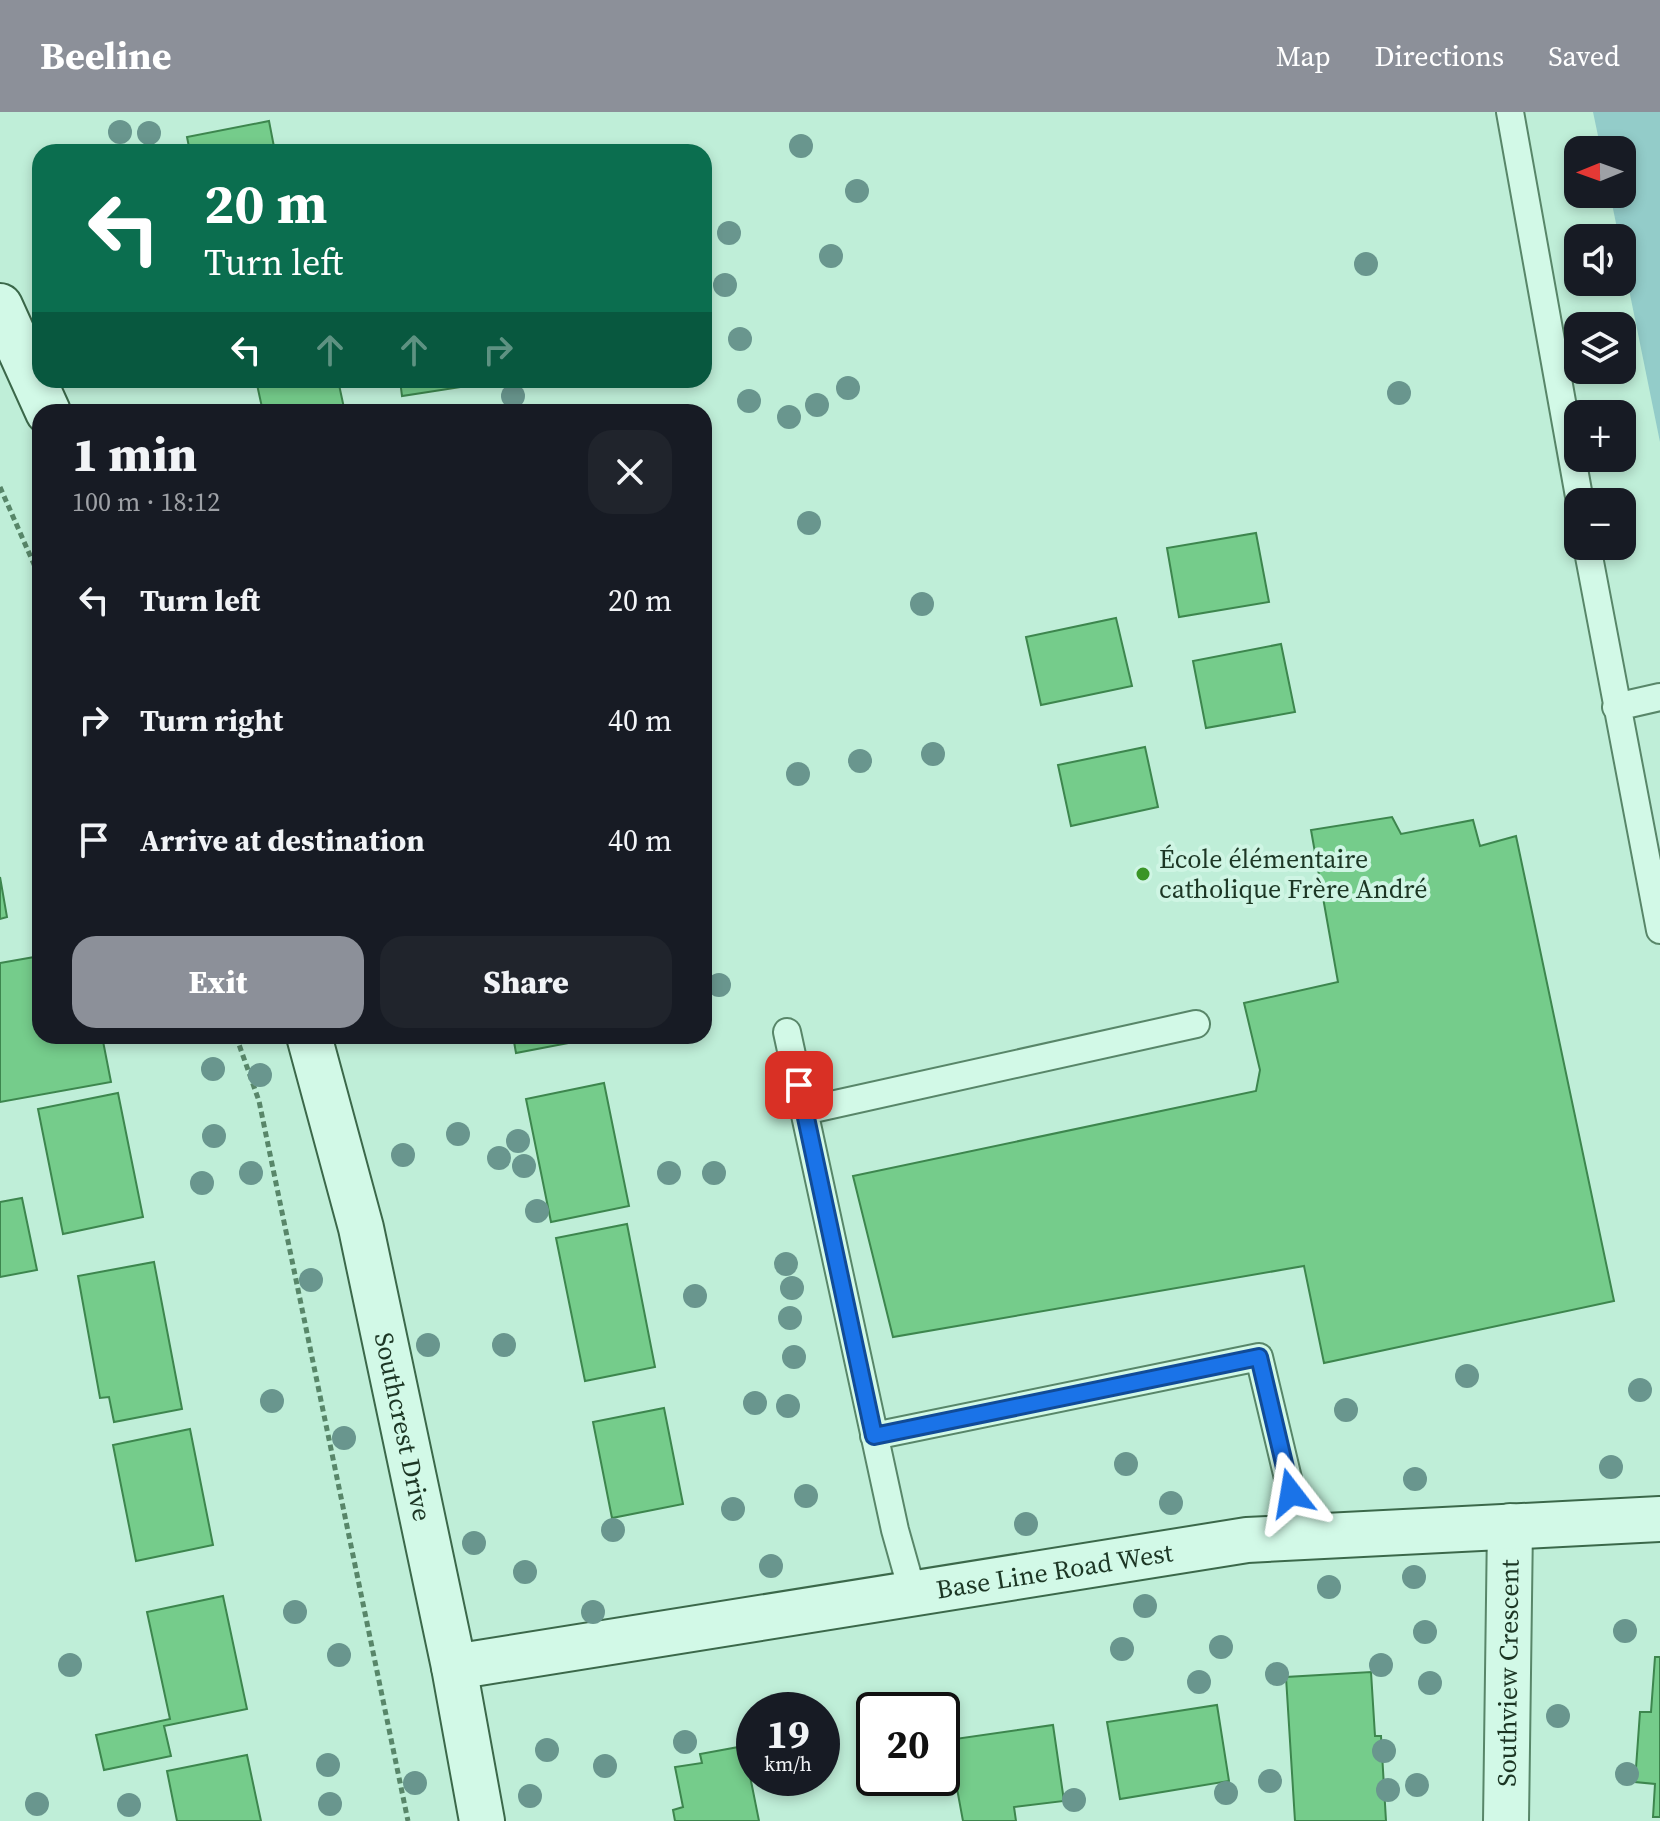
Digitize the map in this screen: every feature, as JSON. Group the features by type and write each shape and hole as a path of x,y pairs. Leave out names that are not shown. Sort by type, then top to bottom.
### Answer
{"street":[{"path":"0,306 32,377"},
{"name":"Southcrest Drive","path":"311,1044 361,1228 454,1667 482,1821"},
{"name":"Base Line Road West","path":"454,1667 1247,1540 1660,1519"},
{"name":"Southview Crescent","path":"1506,1821 1510,1526"}],"lane":[{"path":"1510,112 1577,488"},
{"path":"1590,560 1660,930"},
{"path":"1616,707 1660,697"},
{"path":"804,1111 1196,1024"},
{"path":"787,1032 895,1530 913,1594"},
{"path":"874,1436 1259,1357 1302,1537"}],"path":[{"path":"0,487 32,560"},
{"path":"239,1044 262,1116 408,1821"}],"shaded area":[{"path":"1593,112 1660,112 1660,442 1630,296 1636,296 1636,224 1616,224 1613,208 1636,208 1636,136 1598,136"}],"building":[{"path":"269,121 273,144 188,144 187,137"},
{"path":"258,388 340,388 343,404 261,404"},
{"path":"401,388 454,388 402,396"},
{"path":"1256,533 1269,602 1179,617 1167,548"},
{"path":"1116,618 1132,686 1041,705 1026,637"},
{"path":"1281,644 1295,712 1206,728 1193,661"},
{"path":"1145,747 1158,807 1071,826 1058,765"},
{"path":"1392,817 1401,834 1473,820 1480,846 1516,836 1614,1301 1324,1363 1304,1266 893,1337 853,1176 1256,1091 1260,1070 1244,1003 1338,982 1311,830"},
{"path":"0,877 7,917 0,919"},
{"path":"32,957 32,1044 104,1044 111,1082 0,1102 0,963"},
{"path":"514,1044 563,1044 516,1053"},
{"path":"604,1083 629,1206 551,1222 526,1099"},
{"path":"118,1093 143,1217 63,1234 38,1109"},
{"path":"22,1198 37,1270 0,1277 0,1202"},
{"path":"627,1224 655,1367 585,1381 556,1238"},
{"path":"154,1262 182,1409 114,1422 109,1397 100,1398 78,1276"},
{"path":"664,1408 683,1504 612,1518 593,1422"},
{"path":"190,1429 213,1545 136,1561 113,1445"},
{"path":"223,1596 247,1709 164,1726 171,1756 104,1770 96,1735 170,1719 147,1612"},
{"path":"1655,1657 1660,1657 1660,1817 1653,1817 1655,1784 1635,1782 1640,1712 1651,1712"},
{"path":"1371,1672 1375,1736 1381,1736 1386,1821 1295,1821 1286,1677"},
{"path":"1217,1705 1229,1781 1120,1799 1107,1722"},
{"path":"1053,1725 1064,1801 1014,1807 1016,1821 963,1821 958,1796 960,1738"},
{"path":"736,1747 736,1796 754,1796 759,1821 675,1821 673,1810 683,1807 675,1767 702,1763 700,1754"},
{"path":"247,1755 261,1821 177,1821 167,1771"}],"place":[{"name":"École élémentaire catholique Frère André","path":"1143,874"}],"route":[{"path":"799,1085 874,1436 1259,1357 1291,1493"}]}
